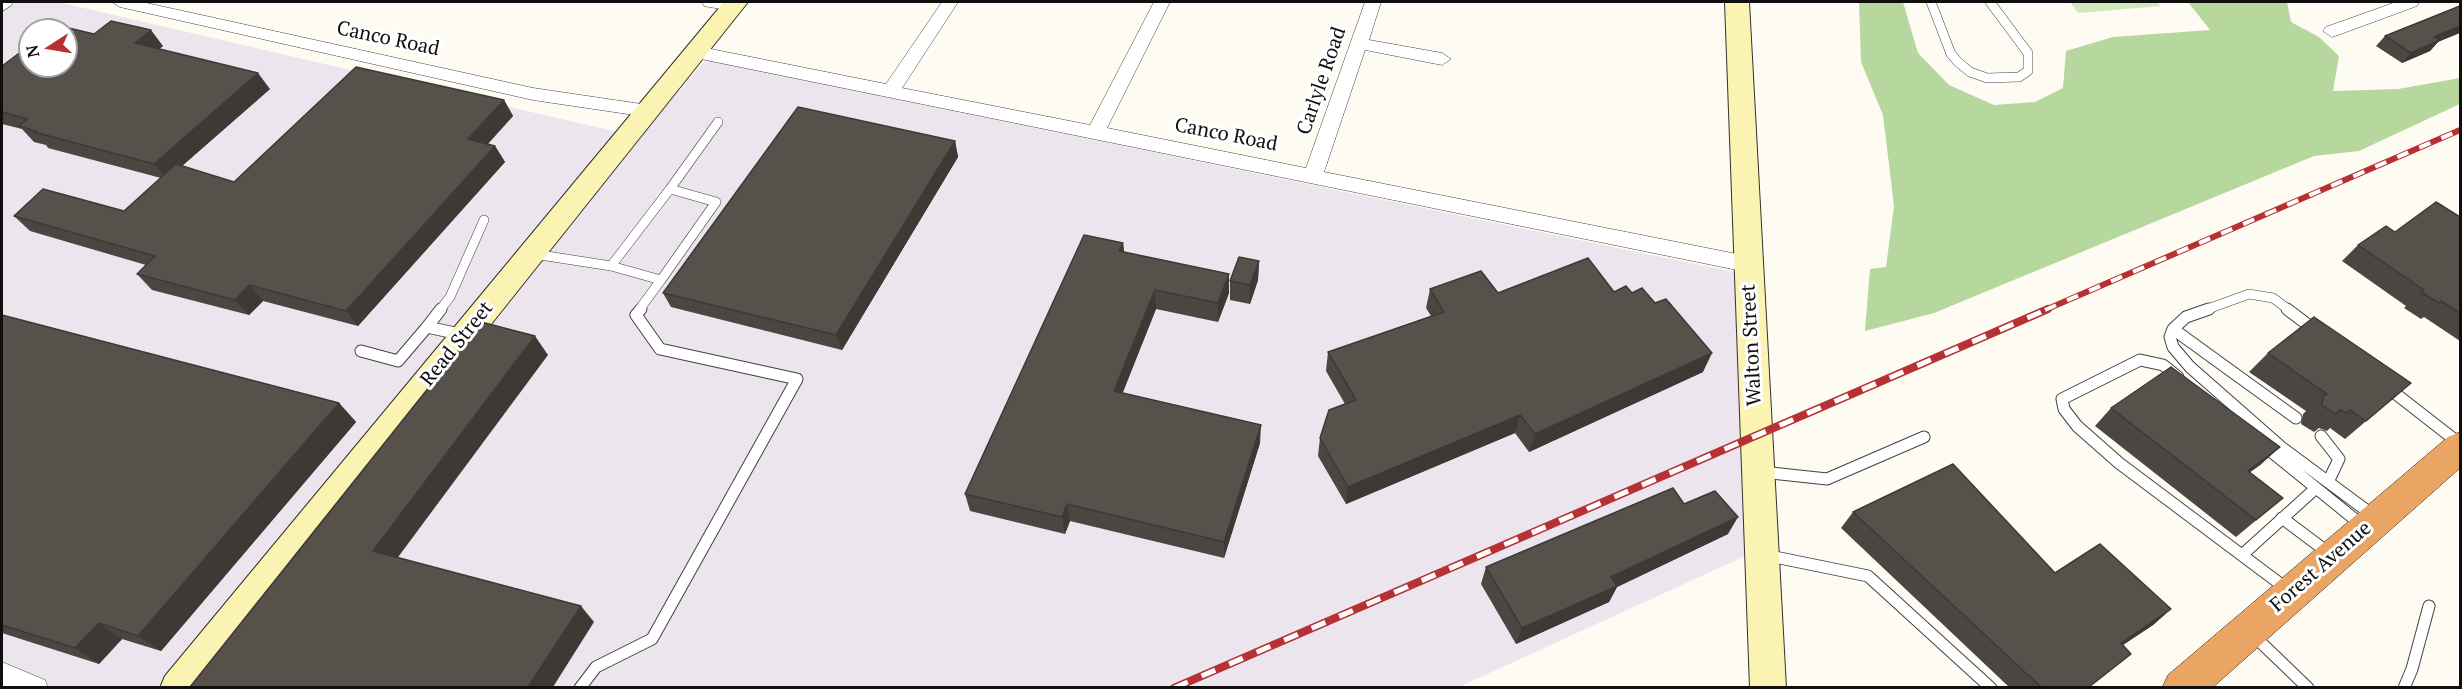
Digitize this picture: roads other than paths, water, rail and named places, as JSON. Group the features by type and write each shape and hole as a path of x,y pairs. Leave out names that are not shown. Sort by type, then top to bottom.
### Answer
{"highway":[{"name":"Forest Avenue","path":"2182,687 2460,446"}],"street":[{"name":"Canco Road","path":"120,2 521,91 648,111"},
{"path":"891,91 950,2"},
{"path":"1096,132 1162,2"},
{"name":"Carlyle Road","path":"1313,176 1373,2"},
{"name":"Walton Street","path":"1737,2 1747,264 1768,687"},
{"path":"2361,2 2370,17"},
{"path":"2332,31 2411,2"},
{"name":"Read Street","path":"178,687 696,52 726,3"},
{"path":"1359,43 1405,54 1442,59"},
{"name":"Canco Road","path":"696,52 1747,264"},
{"path":"2,674 36,687"}],"lane":[{"path":"2,6 8,2"},
{"path":"1931,2 1951,54 1958,62 1970,72 1987,78 2019,77 2028,71 2028,53 1990,2"},
{"path":"611,266 718,122"},
{"path":"580,687 596,667 652,639 797,379 660,349 636,315 716,202 670,189"},
{"path":"361,351 398,361 450,297 484,220"},
{"path":"531,254 611,266 661,280"},
{"path":"2329,342 2273,298 2261,294 2249,294 2186,317 2173,329 2170,337 2173,347 2190,367 2280,447 2328,482 2371,523"},
{"path":"427,327 464,335"},
{"path":"2173,329 2296,418"},
{"path":"2190,387 2163,365 2140,360 2062,399 2064,409 2077,426 2111,455 2291,592"},
{"path":"2376,378 2460,446"},
{"path":"2226,416 2316,488 2371,523"},
{"path":"2321,436 2339,459 2328,482"},
{"path":"1758,472 1827,479 1923,437"},
{"path":"2242,555 2316,488"},
{"path":"2282,518 2333,556"},
{"path":"1762,554 1868,576 1991,687"},
{"path":"2404,687 2412,669 2429,606"},
{"path":"2248,630 2308,687"}],"railway":[{"path":"2045,310 2460,130"},
{"path":"1174,688 2048,309"}]}
